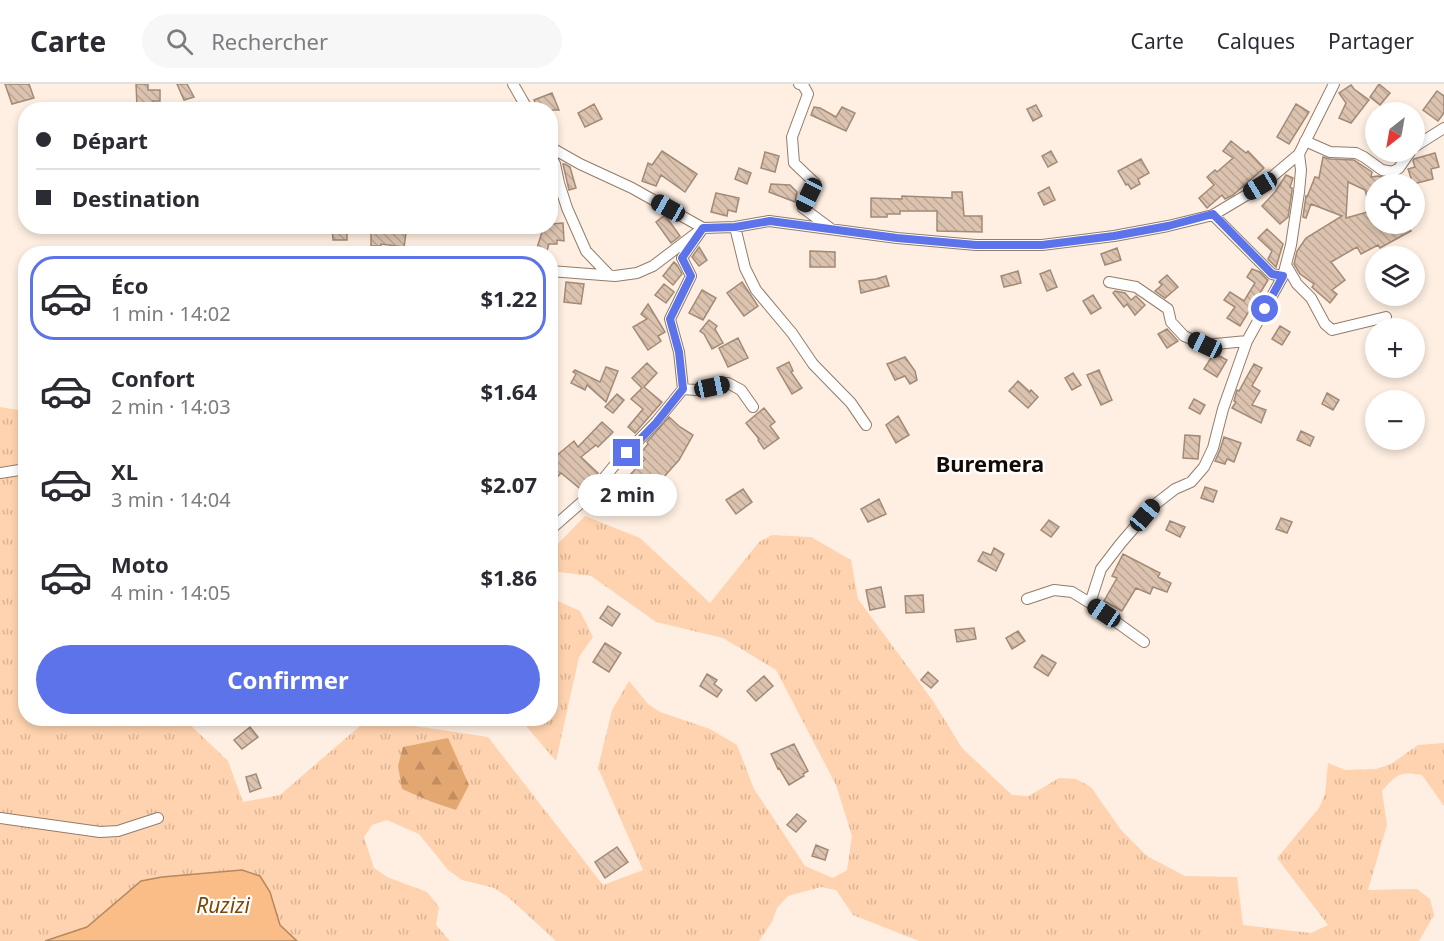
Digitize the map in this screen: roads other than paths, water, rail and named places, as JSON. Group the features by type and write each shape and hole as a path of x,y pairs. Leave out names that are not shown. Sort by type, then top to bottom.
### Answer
{"street":[{"path":"513,84 523,102"},
{"path":"800,84 808,94 792,137 794,163 815,183 803,208 831,228"},
{"path":"558,152 632,188 703,228 735,227 770,221 897,238 976,245 1042,245 1114,236 1168,226 1213,214 1260,186 1299,154 1334,84"},
{"path":"1425,140 1444,128"},
{"path":"1305,141 1330,152 1356,153 1365,158"},
{"path":"1090,603 1101,569 1121,543 1153,506 1175,489 1191,482 1204,467 1213,448 1223,409 1247,341 1285,271 1292,245 1299,192 1301,170 1299,154"},
{"path":"1371,162 1382,170 1393,172 1403,162"},
{"path":"558,175 567,208 586,251 609,275"},
{"path":"1213,214 1272,274 1285,271"},
{"path":"735,227 745,268 756,290 792,333 813,364 851,404 866,425"},
{"path":"558,272 609,275 637,273 653,266 703,228"},
{"path":"558,523 591,494 613,467 656,423 683,389 679,352 670,319 691,276 682,258 703,228"},
{"path":"1285,271 1311,298 1325,324 1332,330 1386,317"},
{"path":"1109,282 1136,287 1168,309 1171,322 1184,336 1205,345 1247,341"},
{"path":"683,389 696,390 728,383 741,390 753,407"},
{"path":"0,473 18,470"},
{"path":"1027,600 1054,590 1072,592 1144,642"},
{"path":"0,818 100,832 118,831 158,818"}],"water":[{"name":"Ruzizi","path":"242,870 260,876 270,892 280,925 297,941 45,941 87,927 141,881"}],"district":[{"name":"Buremera","path":"990,464"}]}
